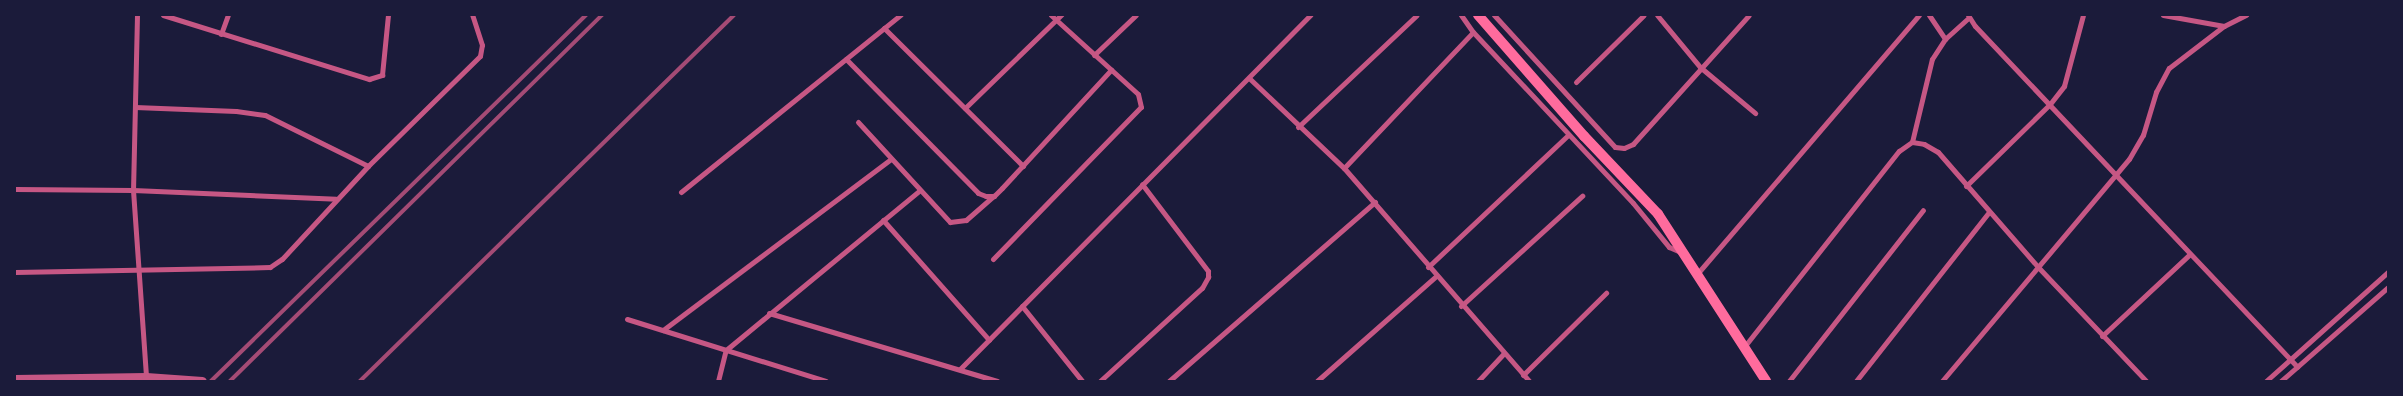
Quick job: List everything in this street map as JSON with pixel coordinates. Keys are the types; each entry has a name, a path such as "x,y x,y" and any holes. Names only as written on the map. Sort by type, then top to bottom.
{"main road":[{"path":"1478,15 1584,136 1658,214 1686,254 1696,274 1766,381"}],"street":[{"path":"137,15 133,190 146,377"},
{"path":"164,15 221,34 377,79 384,65 388,15"},
{"path":"221,34 228,15"},
{"path":"15,272 270,267 282,259 368,166 480,56 482,45 472,15"},
{"path":"681,192 900,15"},
{"path":"993,258 1141,107 1138,94 1051,15"},
{"path":"965,108 1061,15"},
{"path":"1094,56 1136,15"},
{"path":"960,369 1310,15"},
{"path":"1298,127 1417,15"},
{"path":"1461,15 1472,32 1567,136 1633,202 1669,247 1686,254"},
{"path":"1494,15 1615,147 1624,148 1633,144 1700,67 1749,15"},
{"path":"1576,82 1644,15"},
{"path":"1657,15 1700,67 1755,113"},
{"path":"1696,274 1919,15"},
{"path":"1929,15 1945,39"},
{"path":"1966,186 2050,104 2064,86 2071,68 2083,15"},
{"path":"2163,15 2183,17 2224,26"},
{"path":"1942,381 2137,148 2156,92 2169,68 2224,26 2246,15"},
{"path":"1912,142 1932,59 1945,39 1968,16 2117,174 2189,255 2297,367"},
{"path":"884,28 1023,166"},
{"path":"1344,168 1472,32"},
{"path":"846,58 978,193 994,196"},
{"path":"858,122 950,222 959,223 994,196 1111,70"},
{"path":"1249,78 1298,127 1344,168 1375,202 1461,306 1529,381"},
{"path":"135,107 236,111 265,115 368,166"},
{"path":"1428,266 1567,136"},
{"path":"1744,347 1898,151 1912,142 1924,144 1938,152 2038,268 2146,381"},
{"path":"663,330 891,158"},
{"path":"1100,381 1202,288 1208,277 1208,271 1142,184"},
{"path":"15,189 133,190 336,199"},
{"path":"718,381 726,350 920,190"},
{"path":"1461,306 1582,196"},
{"path":"1170,381 1375,202"},
{"path":"1789,381 1923,210"},
{"path":"1856,381 1989,212"},
{"path":"883,220 989,340"},
{"path":"2102,336 2189,255"},
{"path":"2266,381 2388,272"},
{"path":"1317,381 1436,276"},
{"path":"2282,381 2388,286"},
{"path":"1523,375 1606,293"},
{"path":"1022,306 1082,381"},
{"path":"769,313 996,381"},
{"path":"627,319 826,381"},
{"path":"1478,381 1504,354"},
{"path":"15,379 146,377 202,381"}],"railway":[{"path":"211,381 586,15"},
{"path":"230,381 602,15"},
{"path":"360,381 734,15"}]}
